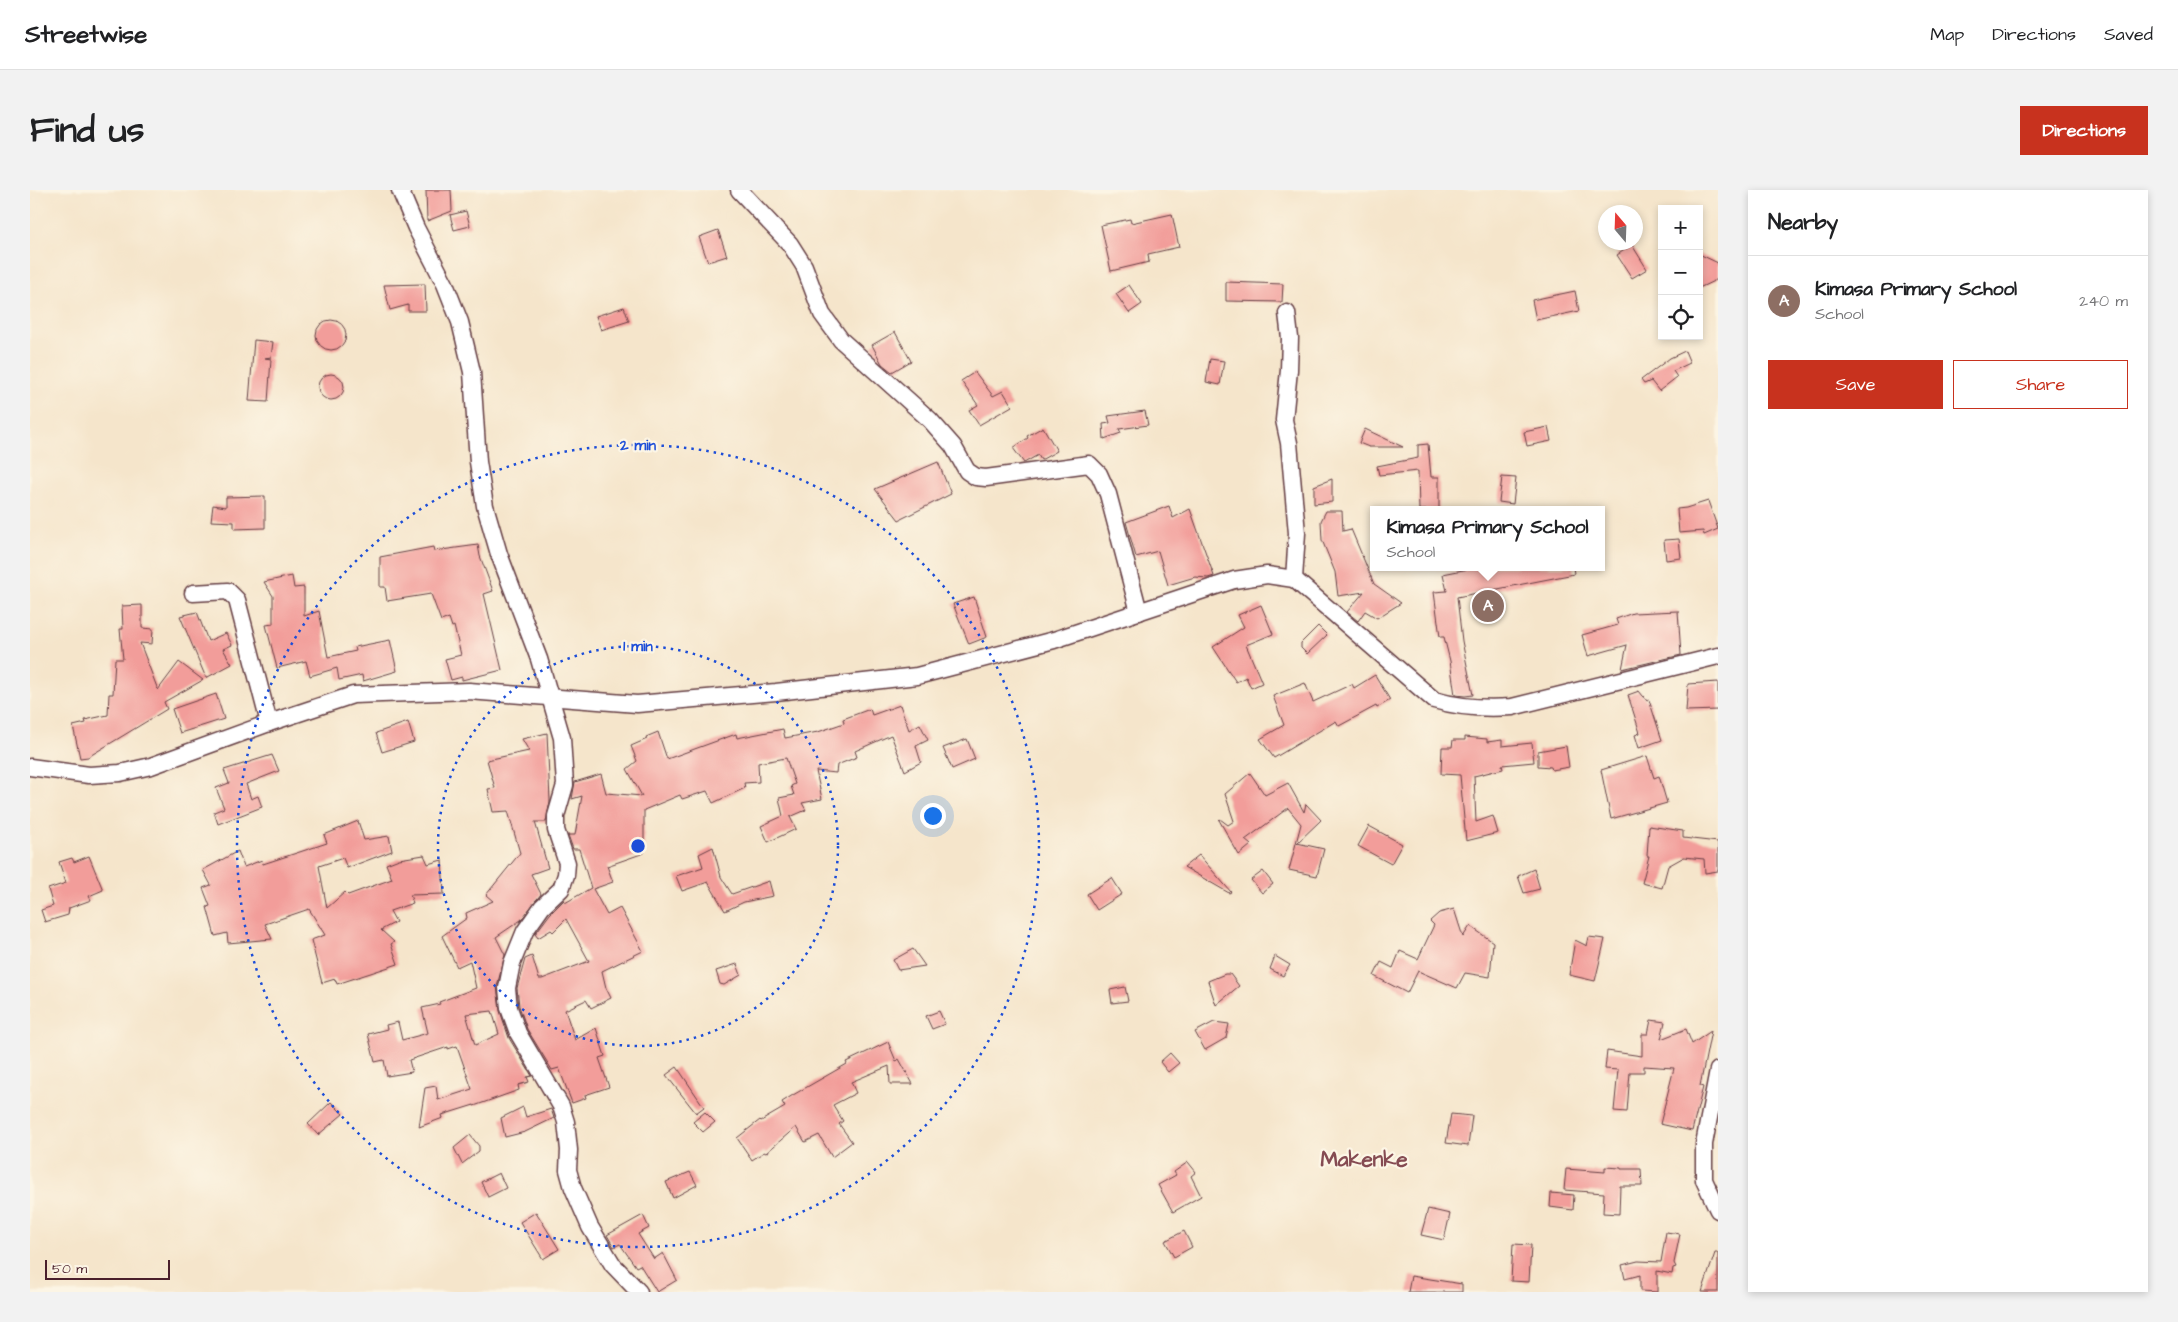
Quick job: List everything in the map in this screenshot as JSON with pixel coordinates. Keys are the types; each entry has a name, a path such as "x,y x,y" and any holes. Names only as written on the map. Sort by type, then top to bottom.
{"street":[{"path":"400,190 416,228 445,284 460,322 472,372 478,462 485,506 499,554 539,659 562,738 565,785 556,816 556,830 566,863 566,875 561,889 542,907 525,932 512,962 508,988 509,1008 518,1033 561,1106 566,1122 569,1150 568,1170 573,1188 590,1227 613,1264 639,1292"},
{"path":"738,190 790,244 804,266 822,314 841,340 930,420 953,446 967,471 976,477 986,478 1062,466 1089,464 1099,474 1108,494 1139,612"},
{"path":"1288,313 1290,338 1289,370 1284,420 1289,443 1297,533 1294,579"},
{"path":"30,767 89,775 120,773 150,766 353,695 469,691 637,704 776,692 917,676 1054,640 1234,580 1267,575 1294,579 1434,700 1454,706 1478,709 1512,708 1718,656"},
{"path":"193,594 228,591 237,600 269,723"},
{"path":"1718,1070 1704,1144 1704,1180 1718,1210"}],"building":[{"path":"426,190 451,190 452,211 427,221"},
{"path":"466,211 470,226 454,230 450,215"},
{"path":"1172,214 1179,247 1148,254 1149,262 1111,271 1101,225 1130,219 1131,223"},
{"path":"718,230 727,256 708,262 699,237"},
{"path":"1624,250 1635,250 1647,269 1632,278 1617,255"},
{"path":"1703,256 1718,263 1718,279 1703,286"},
{"path":"1226,282 1283,284 1282,302 1226,301"},
{"path":"425,284 426,311 408,311 408,305 390,310 384,285"},
{"path":"1129,285 1142,304 1129,313 1116,294"},
{"path":"1575,291 1579,311 1536,320 1532,300"},
{"path":"624,307 629,321 601,330 596,316"},
{"path":"331,320 337,321 345,329 345,341 337,349 331,350 325,349 317,341 316,335 317,329 325,321"},
{"path":"895,332 911,361 892,372 882,364 872,345"},
{"path":"254,340 273,342 271,357 265,358 271,359 268,402 249,401"},
{"path":"1685,351 1690,363 1673,371 1677,377 1659,391 1651,381 1644,384 1641,380 1670,358"},
{"path":"1210,359 1224,361 1220,385 1206,382"},
{"path":"975,372 993,396 1003,391 1012,406 979,425 969,410 978,405 961,381"},
{"path":"331,374 341,377 344,387 341,397 331,400 321,397 318,387 321,377"},
{"path":"1145,411 1148,425 1119,429 1121,433 1104,439 1103,424 1110,423 1108,416"},
{"path":"1043,427 1057,451 1041,460 1038,455 1024,463 1013,448 1028,438 1027,436"},
{"path":"1548,427 1551,441 1527,446 1524,432"},
{"path":"1365,429 1403,447 1369,447 1359,443"},
{"path":"1428,444 1431,477 1439,477 1439,506 1419,506 1418,471 1379,475 1377,466 1418,458 1418,445"},
{"path":"938,462 951,494 899,520 875,489"},
{"path":"1502,477 1516,478 1513,504 1499,502"},
{"path":"1332,479 1332,502 1314,504 1314,486"},
{"path":"265,496 265,528 234,529 234,522 211,521 213,505 226,507 226,497"},
{"path":"1708,501 1718,529 1704,535 1703,531 1679,533 1677,509"},
{"path":"1169,506 1173,518 1190,509 1214,576 1208,578 1195,577 1168,585 1158,551 1136,557 1126,522"},
{"path":"1326,511 1342,511 1343,531 1351,529 1374,584 1401,603 1377,618 1365,611 1358,621 1347,612 1364,592 1338,596 1335,572 1322,540 1321,521"},
{"path":"1679,539 1681,558 1666,560 1664,540"},
{"path":"478,545 480,556 493,591 484,594 502,670 462,680 462,677 451,680 445,659 461,655 454,626 452,627 449,618 441,621 431,594 387,601 385,587 380,587 380,557 433,547 434,551"},
{"path":"1458,571 1574,571 1574,574 1457,597 1462,641 1473,695 1465,696 1455,695 1444,637 1440,637 1434,592 1447,591 1443,574"},
{"path":"292,576 294,588 304,587 304,616 319,611 328,657 356,651 355,647 390,640 397,671 363,681 362,675 339,680 337,668 310,676 306,661 277,668 266,625 273,624 273,596 264,582"},
{"path":"974,597 987,637 969,644 953,604"},
{"path":"142,605 142,628 153,629 152,644 140,643 158,690 179,662 203,680 164,702 167,709 88,757 80,758 73,726 86,723 85,720 108,715 109,694 113,694 115,659 123,659 120,629 123,629 122,606"},
{"path":"1261,605 1273,634 1246,645 1262,683 1251,688 1246,677 1236,682 1213,647 1244,627 1238,615"},
{"path":"1678,611 1681,655 1622,669 1627,645 1588,656 1582,635 1618,625 1616,619 1633,613"},
{"path":"197,612 208,641 226,633 232,645 223,649 232,664 206,678 180,616"},
{"path":"1318,626 1327,635 1307,654 1301,648 1301,643"},
{"path":"1375,675 1390,700 1377,708 1376,706 1339,726 1336,721 1274,758 1260,739 1284,725 1273,696 1305,683 1313,702 1352,684 1354,688"},
{"path":"1718,682 1718,710 1686,711 1688,684"},
{"path":"1639,691 1647,701 1649,700 1662,740 1639,748 1635,735 1640,733 1628,695"},
{"path":"216,694 224,719 180,733 172,709"},
{"path":"900,705 909,730 920,724 928,740 916,746 921,762 905,771 891,735 855,751 857,757 837,765 836,773 816,771 822,799 802,803 806,810 790,817 796,829 768,842 761,826 783,816 779,798 794,795 791,786 795,784 786,758 758,763 759,782 744,783 745,788 713,803 707,791 682,799 680,795 644,810 644,853 607,866 613,882 593,889 607,915 620,908 643,951 602,971 606,988 611,998 591,1008 586,1000 565,1010 575,1040 596,1028 605,1056 599,1058 609,1087 585,1095 586,1098 572,1103 559,1068 552,1070 527,1029 519,1006 517,988 525,959 532,956 539,979 589,961 566,919 553,932 551,930 538,938 535,934 550,914 564,900 565,903 591,888 579,849 573,849 568,835 575,835 582,796 572,799 575,782 601,774 606,793 642,796 627,769 637,761 631,746 658,732 667,759 736,734 737,738 783,729 785,738 818,732 844,723 843,719 870,709 872,715"},
{"path":"408,722 414,742 382,752 376,733"},
{"path":"547,733 550,801 546,822 535,822 548,868 531,874 541,894 521,920 496,937 505,955 497,986 500,1011 509,1038 532,1076 527,1077 529,1082 518,1085 519,1090 442,1115 443,1118 419,1127 425,1088 436,1086 438,1100 472,1089 457,1046 448,1049 448,1047 409,1060 412,1072 387,1076 384,1060 375,1062 368,1034 387,1029 386,1025 398,1022 402,1040 428,1033 422,1008 440,1004 439,1002 476,988 470,961 457,967 442,936 467,918 466,913 493,901 486,895 520,853 508,811 493,812 488,789 495,788 487,760 529,751 522,739","holes":["492,1011 499,1034 475,1045 466,1014"]},
{"path":"1465,737 1487,739 1487,742 1502,740 1502,746 1532,743 1534,762 1502,765 1503,769 1474,776 1476,822 1493,816 1498,833 1466,841 1460,775 1441,774 1442,747 1452,747 1453,740 1465,740"},
{"path":"967,739 975,759 952,769 943,748"},
{"path":"1566,746 1569,767 1552,770 1551,767 1538,766 1538,751"},
{"path":"272,755 279,771 246,784 251,799 258,796 262,807 218,824 214,812 224,808 216,788 229,783 224,770"},
{"path":"1647,756 1654,778 1659,776 1667,803 1611,819 1601,770"},
{"path":"1250,773 1265,795 1288,783 1304,812 1306,804 1321,820 1297,843 1324,849 1317,876 1289,870 1301,824 1288,808 1245,840 1251,845 1239,855 1219,820 1228,825 1234,821 1225,794"},
{"path":"358,821 364,840 389,836 392,851 347,868 343,858 319,866 327,908 345,892 348,895 392,879 386,864 399,859 424,855 428,864 442,860 444,894 410,895 413,903 390,911 396,922 381,930 394,942 391,944 398,964 337,984 335,979 322,983 311,940 325,935 309,909 265,924 272,939 228,943 227,933 215,936 207,907 210,906 203,888 211,885 203,870 238,851 244,867 262,860 263,864 327,843 324,835"},
{"path":"1369,826 1402,844 1391,864 1358,846"},
{"path":"1649,826 1683,831 1683,838 1718,842 1718,871 1705,873 1704,859 1684,857 1668,866 1662,888 1642,883 1649,856 1647,856"},
{"path":"713,847 721,877 732,894 769,881 773,896 744,902 725,911 708,882 682,891 676,876 703,867 699,854"},
{"path":"1199,855 1231,892 1229,893 1184,867"},
{"path":"89,856 103,890 89,896 91,900 69,908 68,915 45,922 41,910 53,906 48,889 66,883 59,862 72,858 74,862"},
{"path":"1534,869 1540,889 1524,893 1518,876"},
{"path":"1263,871 1273,884 1262,893 1251,880"},
{"path":"1112,878 1122,894 1097,910 1087,894"},
{"path":"1454,909 1463,937 1470,926 1493,942 1490,977 1465,973 1457,988 1418,971 1407,993 1374,976 1381,962 1393,968 1400,951 1418,959 1434,925 1430,921 1439,913"},
{"path":"1589,937 1605,939 1595,981 1569,975 1575,940 1587,946"},
{"path":"913,949 925,966 898,970 893,960"},
{"path":"1275,956 1290,965 1283,976 1270,969"},
{"path":"737,964 741,975 724,985 720,984 716,971"},
{"path":"1225,974 1230,974 1239,986 1216,1005 1208,981"},
{"path":"1125,987 1128,1001 1112,1003 1110,990"},
{"path":"939,1011 945,1024 932,1029 926,1016"},
{"path":"1651,1020 1665,1022 1661,1039 1686,1029 1692,1044 1711,1031 1700,1086 1703,1087 1692,1131 1660,1124 1674,1068 1644,1066 1644,1072 1630,1072 1627,1112 1614,1111 1618,1070 1605,1069 1607,1051 1642,1056 1642,1034 1648,1034"},
{"path":"1214,1022 1229,1024 1226,1038 1205,1050 1195,1032"},
{"path":"888,1042 896,1061 899,1059 913,1084 890,1084 889,1066 851,1082 856,1093 833,1105 843,1121 839,1124 852,1142 832,1157 819,1135 805,1142 796,1127 766,1153 764,1152 752,1160 737,1138 760,1120 785,1107 782,1102 793,1095 847,1064 846,1062"},
{"path":"1170,1053 1179,1063 1168,1072 1160,1062"},
{"path":"677,1067 704,1107 696,1113 666,1075"},
{"path":"331,1102 343,1114 318,1135 308,1124"},
{"path":"523,1107 526,1117 551,1109 554,1118 525,1132 505,1137 501,1118"},
{"path":"705,1112 715,1122 703,1132 693,1122"},
{"path":"1451,1114 1472,1116 1468,1146 1446,1143"},
{"path":"470,1135 479,1146 479,1151 462,1164 454,1148"},
{"path":"1188,1162 1196,1172 1191,1176 1201,1196 1173,1212 1158,1185 1176,1175 1174,1172"},
{"path":"1605,1167 1641,1169 1642,1186 1620,1186 1619,1214 1603,1213 1604,1193 1564,1190 1566,1169 1605,1172"},
{"path":"690,1172 697,1185 673,1198 666,1182"},
{"path":"499,1173 506,1188 488,1197 481,1182"},
{"path":"1551,1193 1574,1195 1573,1210 1550,1207"},
{"path":"1428,1209 1450,1214 1444,1240 1421,1235"},
{"path":"536,1212 559,1249 543,1259 520,1222"},
{"path":"643,1215 649,1228 638,1234 654,1259 663,1253 677,1280 657,1292 640,1265 636,1267 620,1244 614,1247 607,1235"},
{"path":"1184,1231 1192,1247 1174,1257 1165,1241"},
{"path":"1666,1232 1680,1234 1674,1263 1676,1267 1673,1268 1672,1274 1657,1271 1657,1292 1640,1291 1640,1275 1625,1279 1622,1265 1638,1261 1661,1262"},
{"path":"1513,1244 1531,1245 1529,1282 1511,1281"},
{"path":"1715,1253 1718,1253 1718,1292 1702,1292"},
{"path":"1411,1276 1462,1284 1462,1292 1408,1292"}],"place":[{"name":"Kimasa Primary School","path":"1488,606"}],"district":[{"name":"Makenke","path":"1364,1159"}]}
